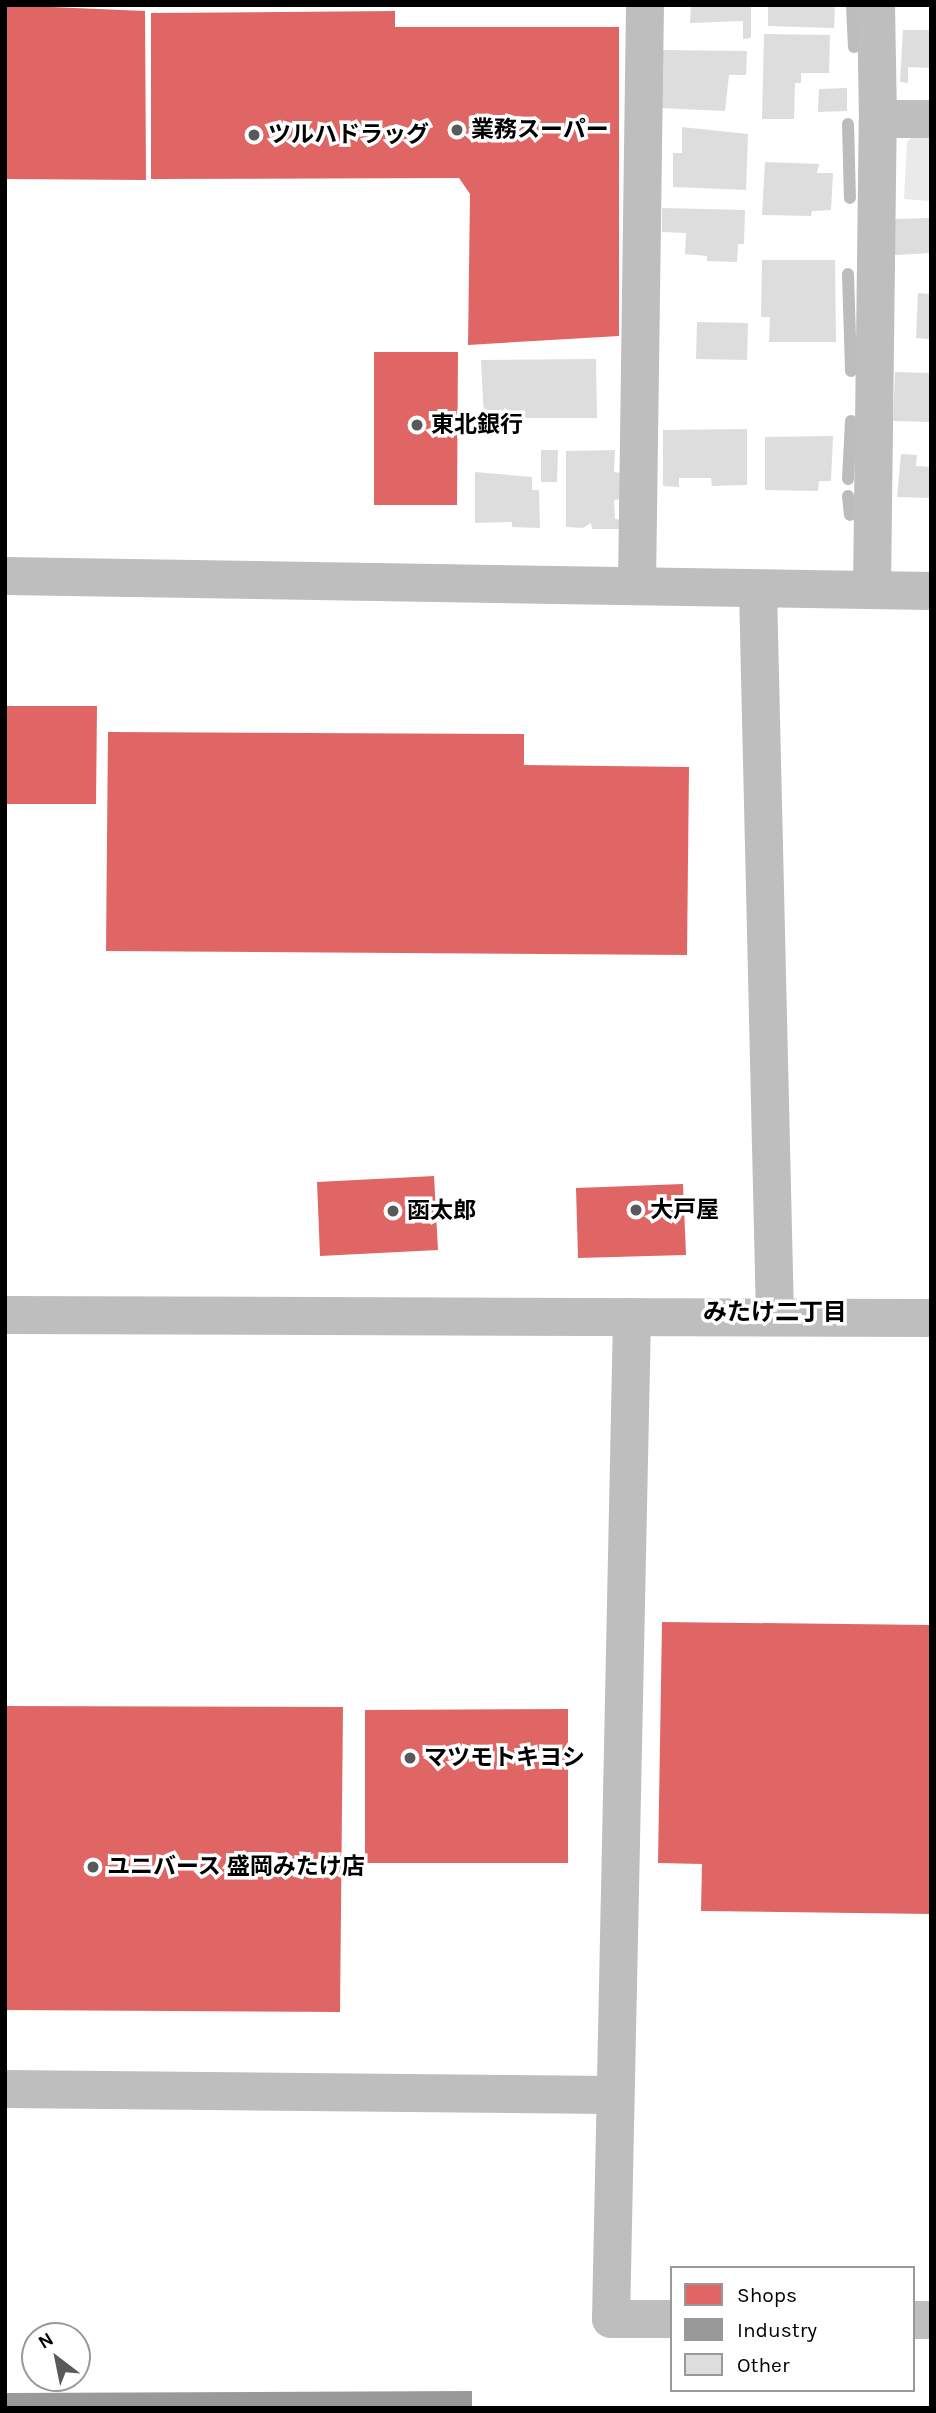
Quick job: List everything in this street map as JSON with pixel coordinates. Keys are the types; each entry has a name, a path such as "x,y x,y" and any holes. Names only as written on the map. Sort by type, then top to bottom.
{"street":[{"path":"637,585 645,5"},
{"path":"872,590 878,119 876,5"},
{"path":"878,119 931,119"},
{"path":"5,576 931,591"},
{"path":"758,590 775,1317"},
{"path":"5,1315 931,1318"},
{"path":"632,1317 613,2095 611,2319 670,2319"},
{"path":"5,2089 613,2095"}],"shaded area":[{"path":"918,131 931,131 931,201 904,199 907,142"}],"building: Shops":[{"path":"5,5 145,11 146,180 5,179"},
{"path":"395,11 395,27 619,27 619,336 468,345 470,194 459,178 151,179 151,13"},
{"path":"374,352 458,352 457,505 374,505"},
{"path":"5,706 97,706 96,804 5,804"},
{"path":"108,732 524,734 524,765 689,767 687,955 106,951"},
{"path":"434,1176 438,1250 320,1256 317,1182"},
{"path":"683,1184 686,1255 578,1258 576,1188"},
{"path":"662,1622 931,1625 931,1914 701,1911 702,1864 658,1863"},
{"path":"5,1706 343,1707 340,2012 5,2010"},
{"path":"568,1709 568,1863 365,1863 365,1710"}],"building: Industry":[{"path":"472,2391 472,2408 5,2408 5,2393"}],"building: Other":[{"path":"691,5 751,5 751,38 743,39 743,21 690,23"},
{"path":"768,5 835,5 834,28 768,26"},
{"path":"903,30 931,30 931,68 908,67 908,83 900,82"},
{"path":"764,34 830,35 829,73 801,73 801,83 795,83 794,119 762,119"},
{"path":"661,50 747,51 746,75 729,75 725,111 660,108"},
{"path":"847,88 847,111 818,112 819,89"},
{"path":"682,127 748,134 746,190 673,187 673,153 682,153"},
{"path":"765,162 819,164 817,173 833,173 831,210 812,211 811,216 762,215"},
{"path":"662,208 745,210 744,244 738,244 737,262 707,261 707,256 685,254 686,233 662,232"},
{"path":"931,218 931,253 895,255 894,219"},
{"path":"762,260 835,260 836,342 769,342 770,317 761,317"},
{"path":"918,293 931,294 931,346 929,339 916,338"},
{"path":"697,322 748,323 747,360 696,359"},
{"path":"596,359 597,418 484,418 481,360"},
{"path":"895,372 931,373 931,422 893,421"},
{"path":"747,429 747,485 712,486 711,478 679,478 679,487 663,486 663,430"},
{"path":"833,436 831,481 819,481 818,491 765,490 765,437"},
{"path":"541,450 558,450 557,482 541,482"},
{"path":"615,450 614,472 622,473 622,499 614,500 615,519 621,520 621,529 592,529 591,523 583,528 566,527 566,451"},
{"path":"901,454 917,455 916,466 931,467 931,498 897,497"},
{"path":"475,472 532,477 532,490 539,490 540,528 512,527 512,522 475,523"}],"waterway":[{"path":"852,5 854,47"},
{"path":"848,124 850,198"},
{"path":"848,274 851,371"},
{"path":"848,479 851,421"},
{"path":"848,496 850,515"}],"place":[{"name":"業務スーパー","path":"457,130"},
{"name":"ツルハドラッグ","path":"254,135"},
{"name":"東北銀行","path":"417,425"},
{"name":"大戸屋","path":"636,1210"},
{"name":"函太郎","path":"393,1211"},
{"name":"マツモトキヨシ","path":"410,1758"},
{"name":"ユニバース 盛岡みたけ店","path":"93,1867"}],"district":[{"name":"みたけ二丁目","path":"775,1313"}]}
